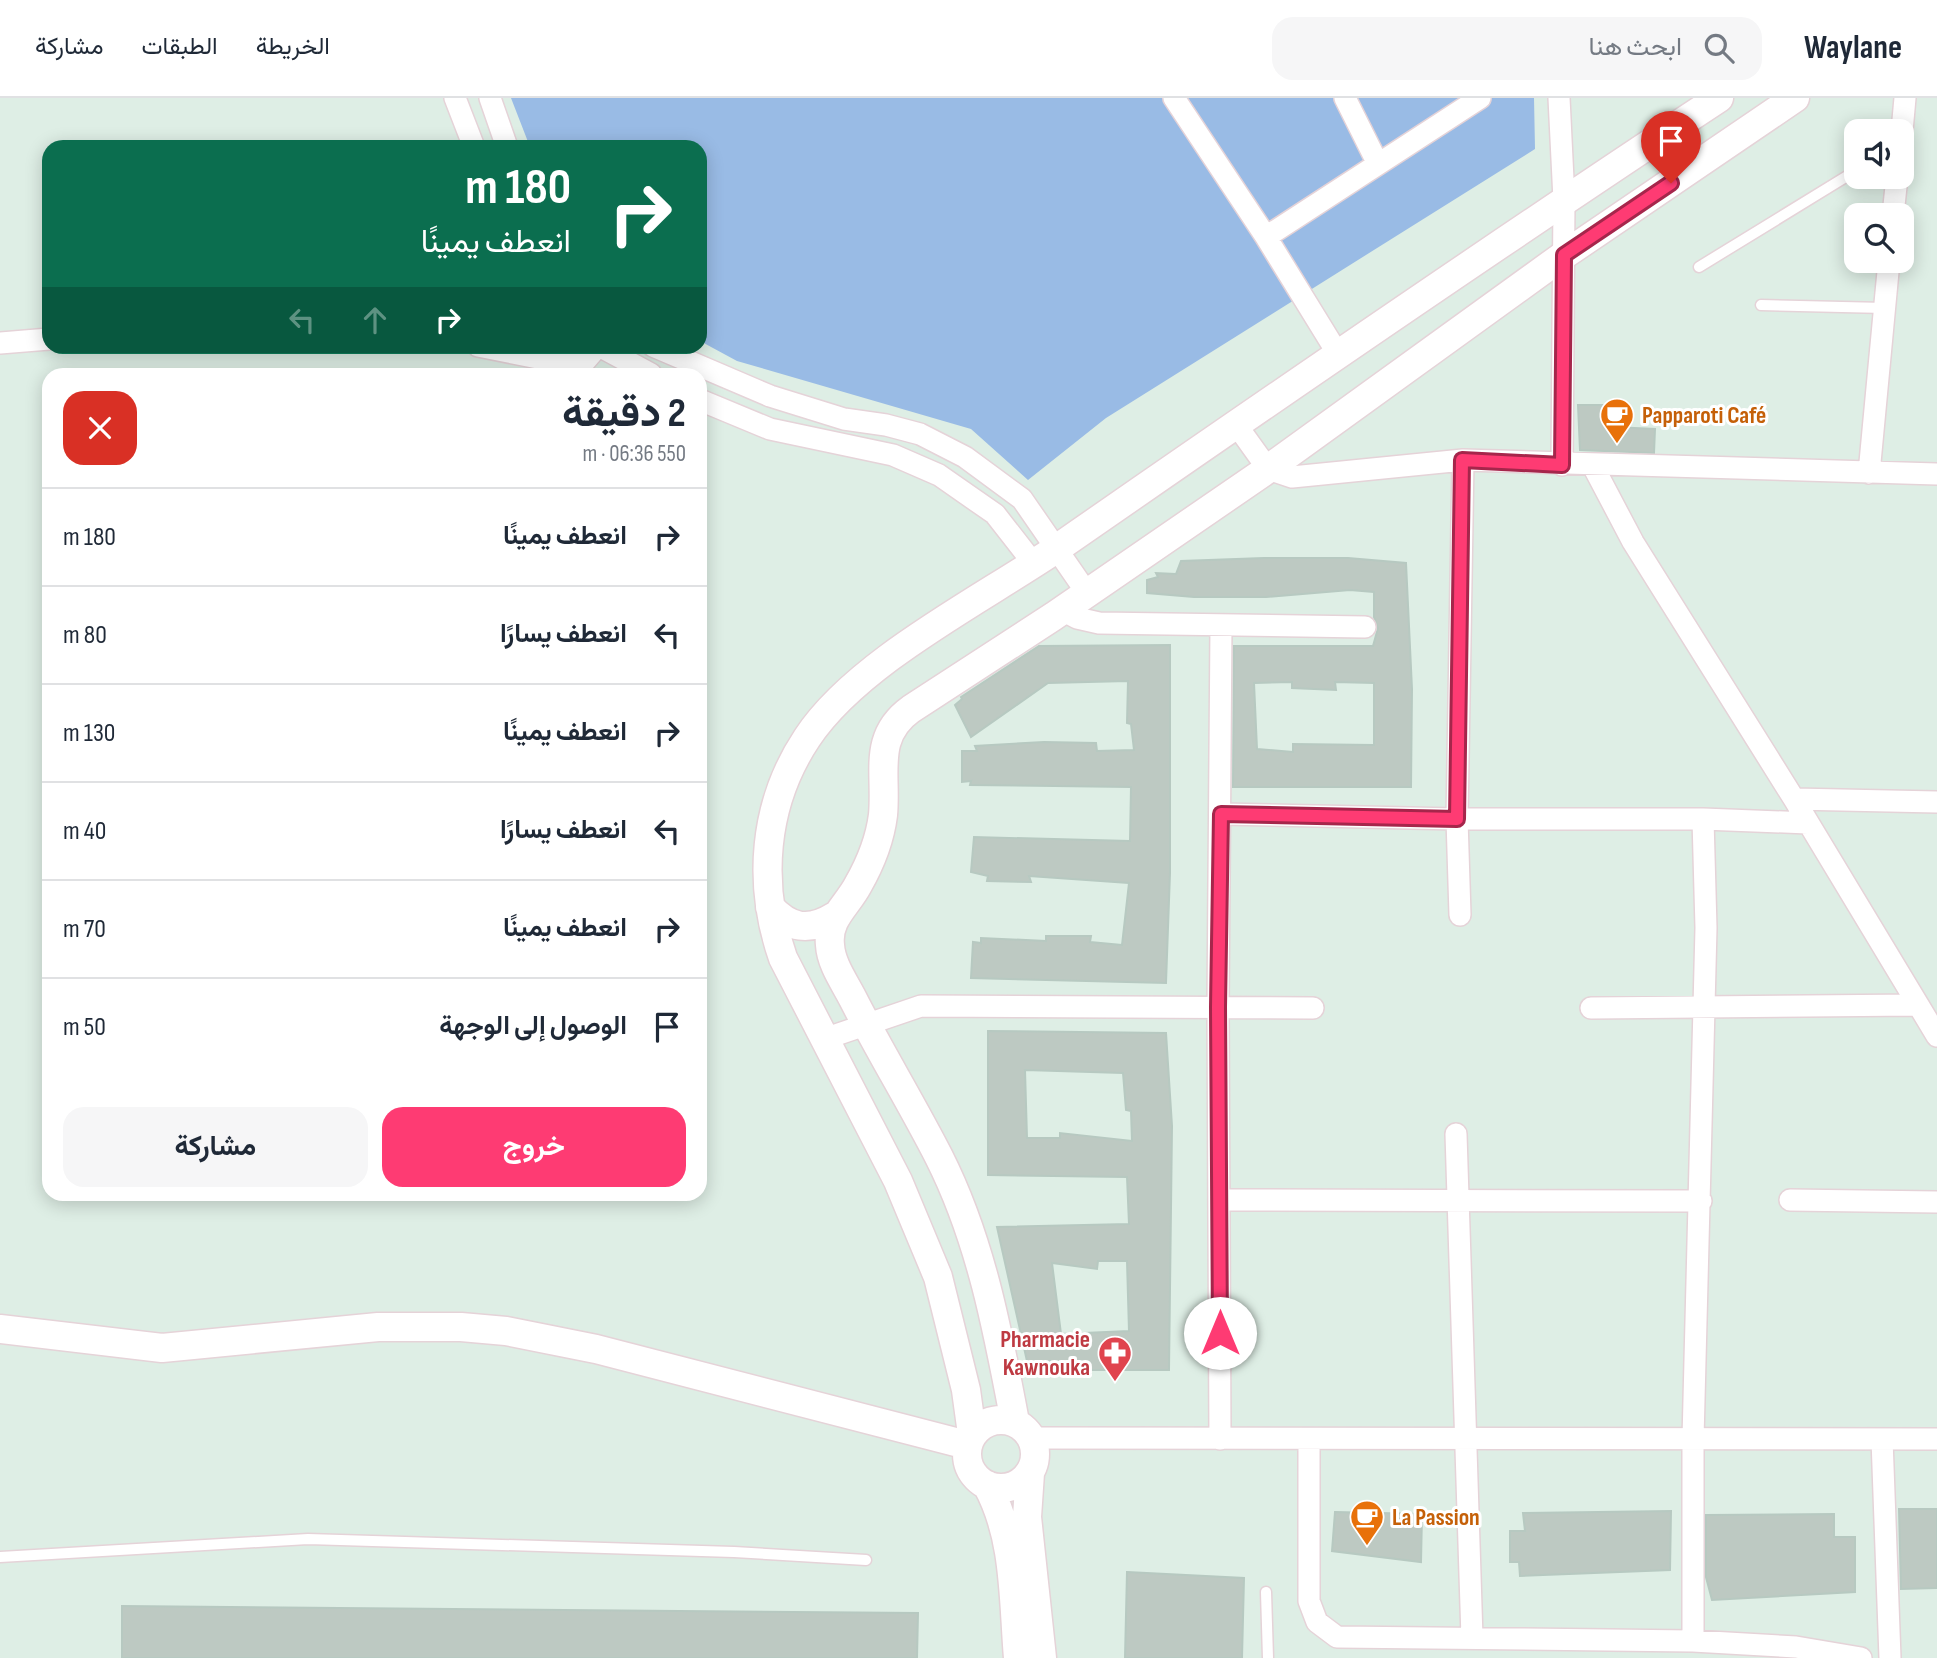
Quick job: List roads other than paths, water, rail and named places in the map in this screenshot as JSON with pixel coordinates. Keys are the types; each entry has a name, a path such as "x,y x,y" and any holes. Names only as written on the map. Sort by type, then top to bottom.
{"street":[{"path":"455,98 471,140"},
{"path":"490,98 505,140"},
{"path":"1174,98 1266,237 1338,354"},
{"path":"1345,98 1377,162"},
{"path":"1266,237 1377,162 1480,98"},
{"path":"1559,98 1564,200 1562,465"},
{"path":"1018,1658 1009,1545 997,1504 987,1485 970,1469 966,1390 938,1276 898,1181 783,958 769,906 767,859 775,807 786,775 809,734 871,672 1058,548 1235,423 1564,200 1719,98"},
{"path":"769,906 782,920 800,927 819,926 835,916 858,887 874,853 883,818 884,743 898,718 1087,593 1268,468 1564,255 1796,98"},
{"path":"1903,119 1905,98"},
{"path":"1869,472 1888,273"},
{"path":"0,343 42,340"},
{"path":"518,354 568,364 585,360 591,354"},
{"path":"614,354 640,368"},
{"path":"672,354 704,368"},
{"path":"707,369 770,396 844,419 886,425 943,445 987,471 1022,499 1087,593"},
{"path":"707,403 770,429 893,455 939,475 995,514 1034,564"},
{"path":"1235,423 1268,468 1281,475 1308,476 1462,460 1593,466 1937,474"},
{"path":"1460,915 1457,819 1462,460"},
{"path":"1593,466 1633,542 1794,799 1937,1036"},
{"path":"1062,610 1077,618 1099,623 1365,627"},
{"path":"1220,1439 1218,1007 1221,625"},
{"path":"1794,799 1937,802"},
{"path":"1221,814 1457,819 1703,818 1808,823"},
{"path":"1693,1641 1693,1439 1704,1009 1703,818"},
{"path":"835,916 830,947 865,1024 940,1160 972,1240 994,1307 1023,1430 1034,1462 1026,1494 1042,1658"},
{"path":"1591,1008 1916,1005"},
{"path":"824,1039 921,1006 1313,1008"},
{"path":"1456,1134 1472,1638"},
{"path":"1220,1200 1701,1201"},
{"path":"1790,1200 1937,1202"},
{"path":"0,1329 162,1348 378,1328 461,1326 506,1331 596,1349 969,1440"},
{"path":"969,1440 991,1420 1023,1430 1220,1439 1937,1439"},
{"path":"1309,1439 1309,1601 1317,1622 1337,1637 1693,1641 1796,1647 1861,1658"},
{"path":"1882,1439 1890,1658"},
{"path":"987,1485 1010,1487 1030,1473"}],"lane":[{"path":"1699,268 1844,178"},
{"path":"1761,305 1885,308"},
{"path":"0,1557 309,1539 720,1552 866,1560"},
{"path":"1266,1591 1268,1658"}],"place":[{"name":"Papparoti Café","path":"1617,445"},
{"name":"Pharmacie Kawnouka","path":"1115,1383"},
{"name":"La Passion","path":"1367,1547"}]}
